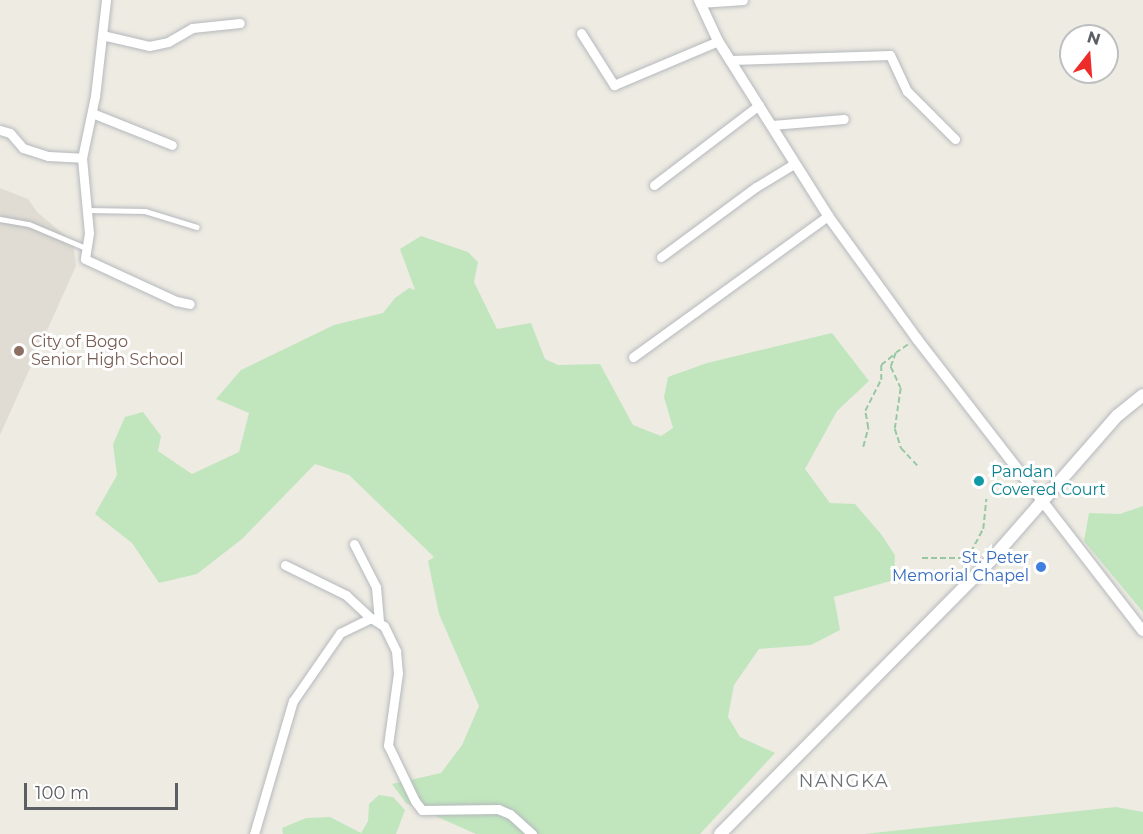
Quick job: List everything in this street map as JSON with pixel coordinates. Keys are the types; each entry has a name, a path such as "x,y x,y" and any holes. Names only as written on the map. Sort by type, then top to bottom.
{"main road":[{"path":"720,834 990,561 1133,399 1143,395"}],"street":[{"path":"106,0 92,113 82,158 87,210 86,259 176,301 190,304"},
{"path":"743,0 700,1 718,41 794,164 828,216 917,339 1143,631"},
{"path":"102,35 149,46 168,42 192,28 240,24"},
{"path":"581,33 614,85 718,41"},
{"path":"731,60 890,55 907,91 955,139"},
{"path":"654,185 759,105"},
{"path":"92,113 172,145"},
{"path":"772,125 844,119"},
{"path":"0,130 10,133 23,148 48,156 82,158"},
{"path":"661,257 756,187 794,164"},
{"path":"633,357 828,216"},
{"path":"354,544 376,587 375,619"},
{"path":"285,565 346,595 375,619 396,651 398,673 388,745 415,801 422,810 498,809 510,814 532,834"},
{"path":"254,834 293,701 340,633 375,619"}],"lane":[{"path":"87,210 145,211 197,227"},
{"path":"0,219 29,224 86,248"}],"path":[{"path":"863,447 868,428 866,411 881,380 881,365 917,339"},
{"path":"896,353 891,367 901,388 895,429 902,448 919,466"},
{"path":"960,591 957,577 983,529 986,499"},
{"path":"922,558 969,558 990,561"}],"shaded area":[{"name":"City of Bogo Senior High School","path":"0,188 28,199 38,213 73,242 76,266 0,435"}],"green space":[{"path":"421,236 468,252 478,262 474,282 497,329 531,323 545,359 558,365 600,364 633,425 661,436 673,428 664,397 668,377 707,363 832,333 869,381 837,411 805,469 830,503 855,504 881,534 895,555 894,580 834,597 840,630 811,645 759,649 734,685 728,717 740,737 775,753 700,834 476,834 406,803 392,784 441,773 462,745 479,706 439,614 428,561 434,557 349,475 315,464 242,539 197,574 159,583 132,543 95,514 117,475 113,444 125,417 143,412 161,436 158,451 192,474 239,452 249,413 216,399 241,370 334,325 383,313 395,298 409,288 415,290 400,249"},
{"path":"1143,506 1143,612 1084,541 1089,513 1120,514"},
{"path":"379,795 393,797 405,810 396,834 283,834 282,828 306,818 330,817 361,833 368,821 369,804"},
{"path":"1116,807 1143,812 1143,834 864,834"}],"place":[{"name":"City of Bogo Senior High School","path":"19,351"},
{"name":"Pandan Covered Court","path":"979,481"},
{"name":"St. Peter Memorial Chapel","path":"1041,567"}],"district":[{"name":"NANGKA","path":"844,781"}]}
